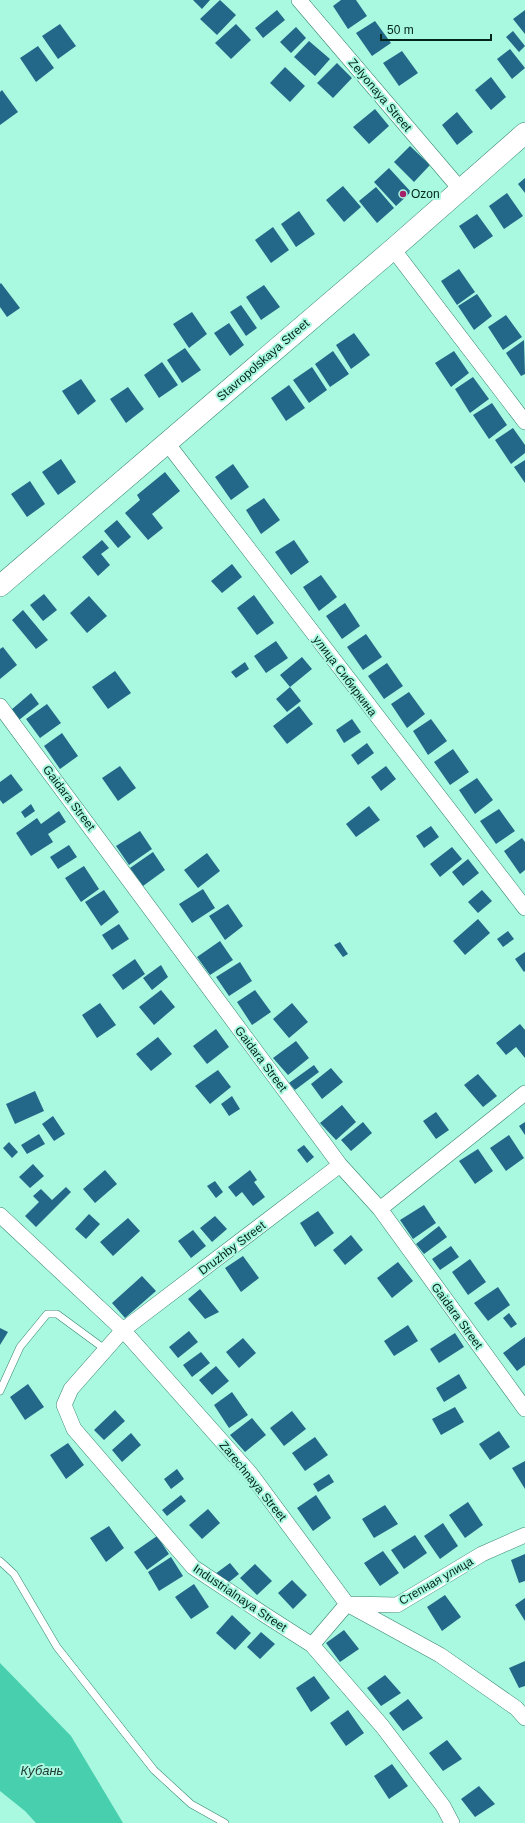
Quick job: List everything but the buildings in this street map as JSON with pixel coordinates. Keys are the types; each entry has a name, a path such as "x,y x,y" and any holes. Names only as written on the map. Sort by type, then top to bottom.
{"main road":[{"name":"Stavropolskaya Street","path":"0,586 394,249 525,133"}],"street":[{"name":"Zelyonaya Street","path":"299,0 461,190"},
{"path":"394,249 525,422"},
{"name":"улица Сибиркина","path":"167,443 525,908"},
{"name":"Gaidara Street","path":"0,706 340,1165 380,1209 525,1409"},
{"path":"380,1209 525,1093"},
{"name":"Druzhby Street","path":"123,1330 340,1165"},
{"name":"Zarechnaya Street","path":"0,1215 123,1330 250,1473 347,1604 440,1655 516,1708 525,1718"},
{"name":"Industrialnaya Street","path":"123,1330 71,1389 64,1405 74,1429 193,1568 312,1644 382,1726 443,1806 452,1823"},
{"name":"Степная улица","path":"347,1604 397,1605 482,1554 525,1535"},
{"path":"312,1644 347,1604"}],"lane":[{"path":"0,1391 20,1347 47,1314 56,1314 106,1350"},
{"path":"0,1562 14,1574 56,1648 154,1770 192,1804 225,1823"}],"water":[{"name":"Кубань","path":"0,1663 71,1736 123,1823 36,1823 25,1811 0,1791"}],"place":[{"name":"Ozon","path":"403,194"}]}
